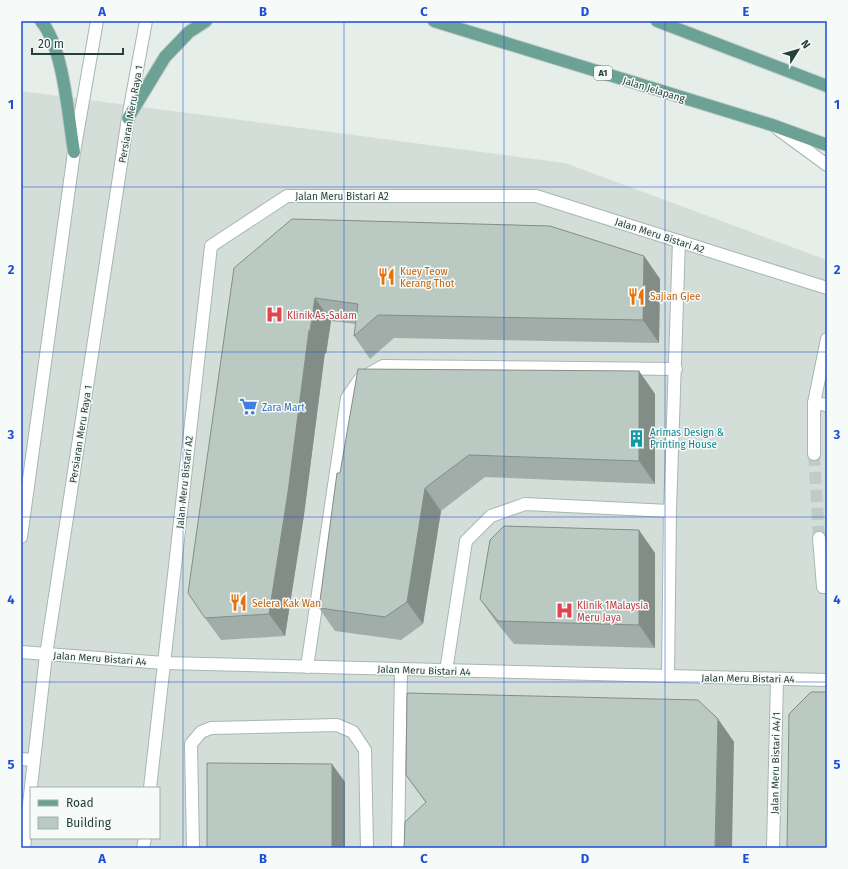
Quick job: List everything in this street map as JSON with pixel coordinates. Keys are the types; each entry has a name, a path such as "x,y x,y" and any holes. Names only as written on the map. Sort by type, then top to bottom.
{"main road":[{"path":"41,21 47,27 60,62 74,152"},
{"path":"128,118 165,57 189,32 206,21"},
{"name":"Jalan Jelapang","path":"434,21 772,125 827,145"},
{"path":"657,21 827,86"}],"street":[{"path":"21,537 74,152 97,21"},
{"name":"Persiaran Meru Raya 1","path":"24,848 27,760 46,655 128,118 146,21"},
{"path":"772,125 827,165"},
{"name":"Jalan Meru Bistari A2","path":"150,787 211,246 287,196 536,196 827,288"},
{"path":"668,676 670,511 676,368 679,241"},
{"path":"814,454 814,403 827,339"},
{"path":"307,667 348,398 360,380 383,366 676,368"},
{"path":"814,403 827,405"},
{"path":"446,671 466,541 491,516 524,504 670,511"},
{"path":"819,538 822,587 827,587"},
{"name":"Jalan Meru Bistari A4","path":"21,652 164,663 827,680"},
{"path":"398,848 401,669"},
{"name":"Jalan Meru Bistari A4/1","path":"773,848 777,679"},
{"path":"193,848 191,744 202,732 211,728 337,725 353,732 364,750 367,848"}],"shaded area":[{"path":"21,91 565,163 827,260 827,848 21,848"}],"building":[{"path":"292,219 550,226 644,256 643,320 378,315 354,336 358,304 315,298 310,331 309,330 288,492 269,614 205,618 188,593 234,268"},
{"path":"358,369 639,371 639,461 469,455 425,488 407,602 385,617 319,608 337,473 340,473"},
{"path":"504,526 639,530 639,625 498,621 480,599 490,540"},
{"path":"811,692 827,692 827,848 787,848 789,714"},
{"path":"407,693 698,700 718,719 715,848 404,848 405,822 426,802 406,775"},
{"path":"207,763 332,764 332,848 207,848"}],"tunnel":[{"path":"814,454 819,538"}],"place":[{"name":"Kuey Teow Kerang Thot","path":"387,277"},
{"name":"Sajian Gjee","path":"637,296"},
{"name":"Klinik As-Salam","path":"274,315"},
{"name":"Zara Mart","path":"249,407"},
{"name":"Arimas Design & Printing House","path":"637,438"},
{"name":"Selera Kak Wan","path":"239,603"},
{"name":"Klinik 1Malaysia Meru Jaya","path":"564,611"}]}
